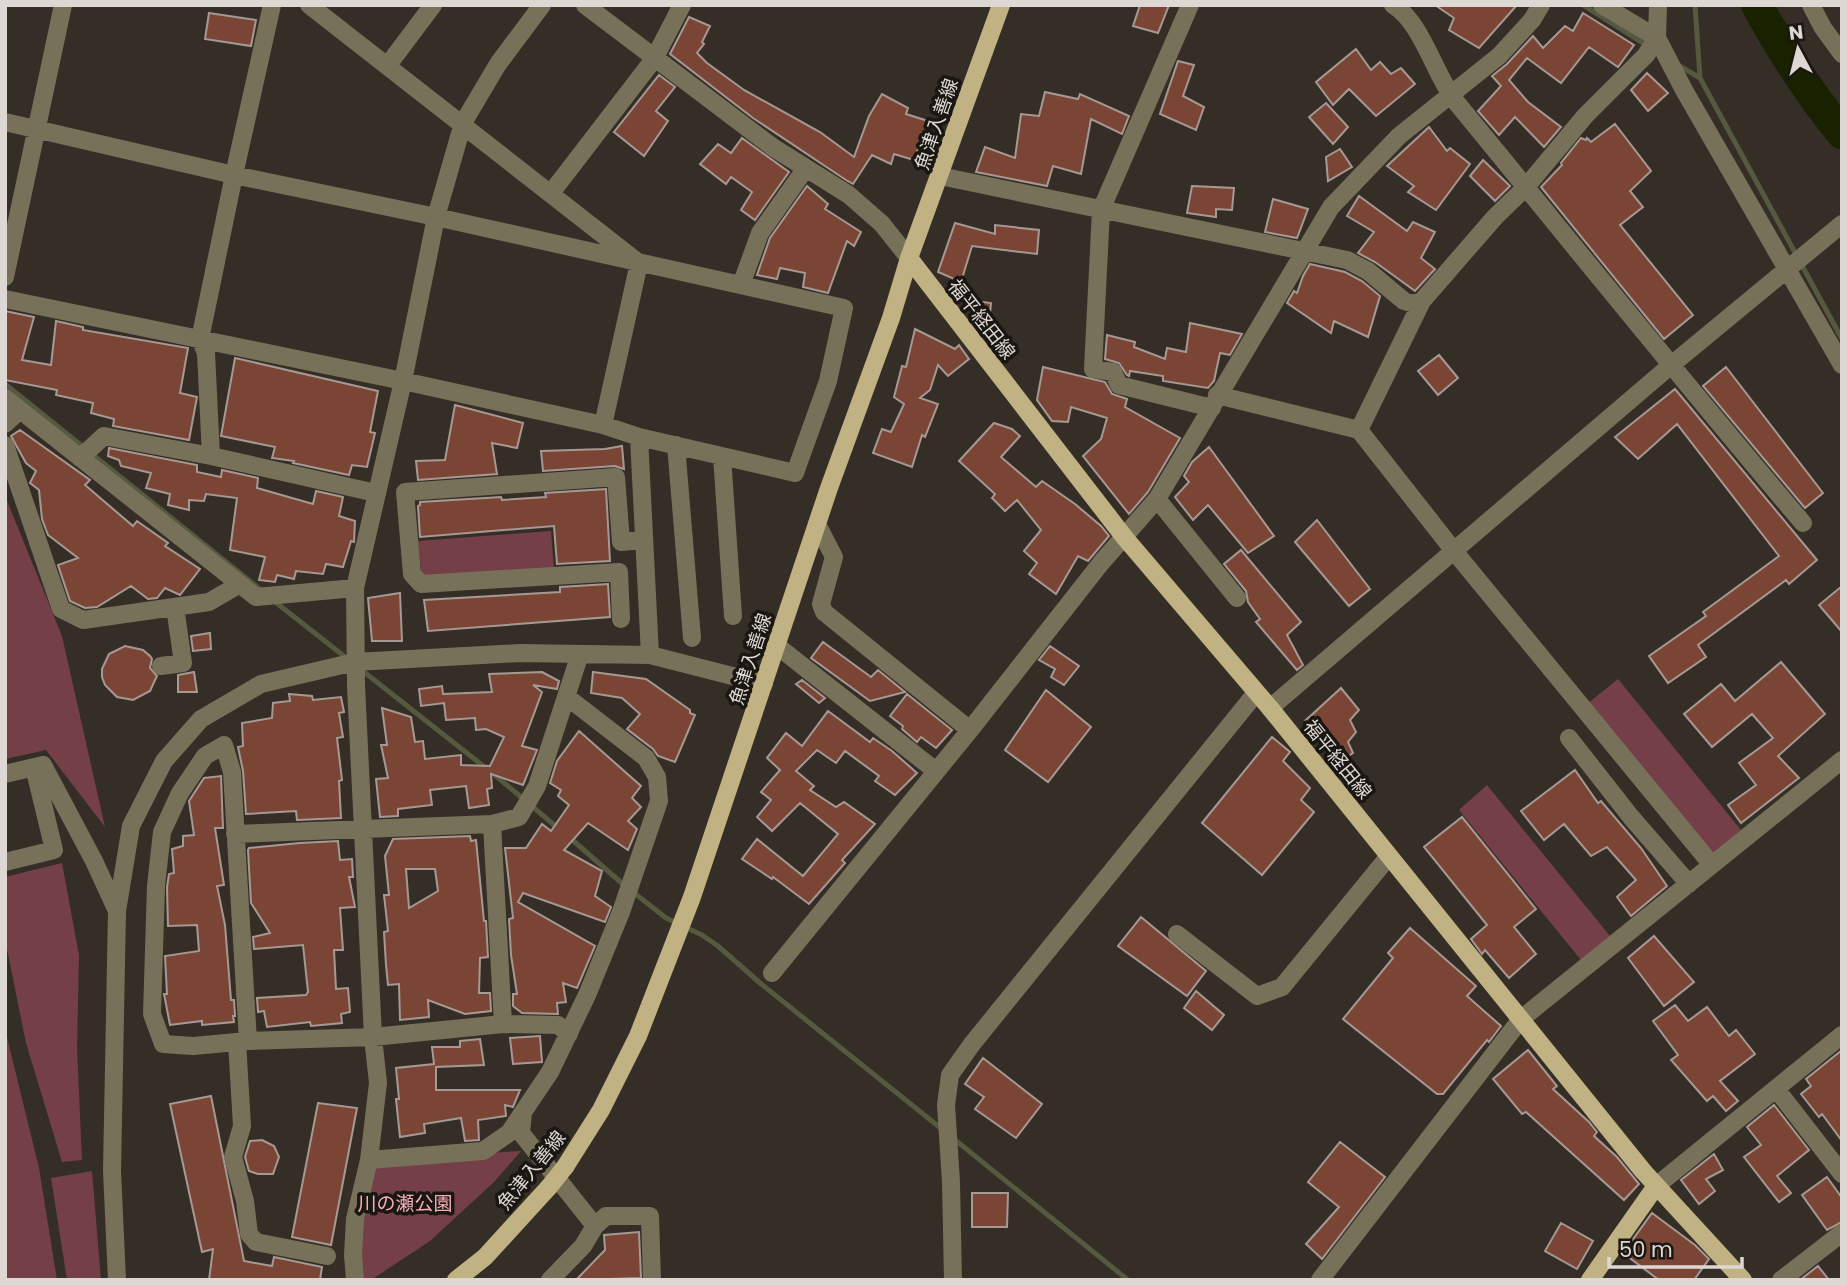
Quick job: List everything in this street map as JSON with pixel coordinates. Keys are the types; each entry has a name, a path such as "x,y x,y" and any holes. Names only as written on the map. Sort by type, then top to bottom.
{"main road":[{"name":"魚津入善線","path":"456,1280 485,1257 565,1167 601,1110 632,1048 692,897 817,524 891,318 909,258 1001,5"},
{"name":"福平経田線","path":"909,258 1125,538 1270,708 1656,1186 1743,1280"},
{"path":"1590,1280 1656,1186"}],"street":[{"path":"5,277 63,5"},
{"path":"211,456 206,353 200,339 272,5"},
{"path":"309,5 639,263"},
{"path":"388,65 433,5"},
{"path":"355,1280 355,1219 369,1160 378,1083 373,1037 355,662 355,588 403,381 436,217 463,123 498,64 542,5"},
{"path":"585,5 774,148 849,195 882,224 909,258"},
{"path":"551,193 654,59 682,5"},
{"path":"1190,5 1101,211 1093,369 1113,372 1119,385 1359,430 1454,551 1712,865"},
{"path":"1393,5 1417,31 1449,94 1670,366 1803,523"},
{"path":"772,973 971,730 1101,563 1157,499 1331,207 1399,136 1499,56 1532,20 1541,5"},
{"path":"1602,5 1657,38"},
{"path":"1658,5 1657,38 1684,90 1842,365"},
{"path":"1811,5 1823,28 1842,54"},
{"path":"1359,430 1422,302 1495,217 1526,187 1585,116 1646,55 1657,38"},
{"path":"5,122 234,175 845,308 828,381 795,473 639,437 603,425 5,299"},
{"path":"741,285 760,233 806,168"},
{"path":"940,176 1347,260 1368,271 1404,301 1414,304 1422,302"},
{"path":"1270,708 1670,366 1842,223"},
{"path":"603,425 639,263"},
{"path":"5,398 256,597 355,588"},
{"path":"5,424 20,410"},
{"path":"80,458 104,436 211,456 376,493"},
{"path":"639,437 650,655"},
{"path":"5,445 61,609 83,620 209,602 240,584"},
{"path":"676,445 692,638"},
{"path":"722,456 733,616"},
{"path":"619,572 421,584 412,573 405,492 616,477 621,542 621,619"},
{"path":"1157,499 1237,598"},
{"path":"817,524 834,557 821,604 824,612 971,730"},
{"path":"621,542 644,540"},
{"path":"161,666 183,663 175,607"},
{"path":"776,645 936,771"},
{"path":"117,1280 112,1171 117,911 131,826 164,761 201,719 261,684 355,662 520,653 650,655 764,684"},
{"path":"235,834 492,824 519,817 537,786 580,654"},
{"path":"953,1280 946,1105 950,1076 972,1044 1256,693"},
{"path":"369,1160 483,1151 509,1133 550,1072 569,1034 621,912 659,801 657,777 646,758 567,697"},
{"path":"1569,738 1631,817 1689,884"},
{"path":"327,1256 256,1242 249,1234 245,1202 233,1157 242,1126 242,1041 232,772 224,745 205,756 180,793 162,832 156,886 152,1014 163,1044 193,1046 242,1041 373,1037 503,1024 558,1026 569,1034"},
{"path":"1320,1280 1521,1019 1842,760"},
{"path":"5,774 43,765 117,911"},
{"path":"5,862 54,850 34,768"},
{"path":"492,824 503,1024"},
{"path":"1177,934 1257,996 1282,987 1389,856"},
{"path":"1656,1186 1842,1035"},
{"path":"1777,1090 1842,1174"},
{"path":"523,1112 522,1133 595,1226"},
{"path":"550,1280 583,1246 595,1226 606,1216 650,1216 652,1280"},
{"path":"1781,1280 1842,1233"}],"green space":[{"path":"5,496 62,636 105,827 46,750 5,759"},
{"path":"551,531 554,570 422,579 418,541"},
{"path":"1618,679 1741,830 1710,856 1587,704"},
{"path":"1487,785 1610,936 1581,960 1459,810"},
{"path":"62,863 79,955 77,1048 82,1160 62,1162 26,1043 5,939 5,877"},
{"path":"5,1029 39,1168 57,1280 5,1280"},
{"name":"川の瀬公園","path":"521,1151 494,1182 430,1241 371,1280 355,1280 369,1160"},
{"path":"92,1171 101,1280 67,1280 51,1178"}],"building":[{"path":"1140,5 1169,5 1158,33 1133,26"},
{"path":"1435,5 1517,5 1479,48 1449,30 1454,18"},
{"path":"209,13 256,20 251,46 205,39"},
{"path":"1583,13 1634,45 1618,67 1589,47 1561,83 1527,58 1509,80 1528,102 1561,127 1544,147 1515,117 1499,135 1478,111 1501,86 1492,76 1533,36 1543,48 1565,26 1573,31"},
{"path":"689,17 710,26 702,42 704,44 697,53 707,63 744,90 820,132 854,157 869,116 882,94 908,108 906,114 928,121 914,160 894,154 891,164 872,155 853,184 846,180 753,118 670,54"},
{"path":"1356,49 1371,70 1380,62 1391,74 1401,68 1415,84 1376,116 1349,89 1333,105 1316,82"},
{"path":"1178,61 1194,65 1183,96 1204,107 1196,130 1160,114"},
{"path":"1647,73 1668,93 1648,111 1631,90"},
{"path":"659,75 675,87 656,111 668,121 644,156 614,132"},
{"path":"1045,92 1078,99 1080,94 1129,116 1122,134 1091,119 1081,174 1053,166 1047,186 976,172 985,147 1015,158 1021,114 1039,116"},
{"path":"1326,103 1348,127 1333,144 1309,117"},
{"path":"1615,124 1651,171 1630,191 1643,207 1620,225 1693,315 1664,339 1541,187 1562,165 1581,138 1587,138 1591,142"},
{"path":"1429,127 1447,151 1450,148 1470,164 1436,210 1408,192 1414,186 1387,166"},
{"path":"742,138 789,172 755,220 741,210 752,192 731,177 726,184 700,164 718,144 731,153"},
{"path":"1340,149 1352,167 1328,181 1326,157"},
{"path":"1483,160 1510,186 1495,201 1470,176"},
{"path":"807,186 828,204 825,209 861,232 854,246 847,241 828,293 803,287 805,273 780,268 777,279 757,275 770,238"},
{"path":"1192,186 1234,188 1232,210 1216,209 1216,217 1187,213"},
{"path":"1359,196 1407,231 1413,222 1435,232 1421,258 1435,269 1415,291 1358,253 1374,232 1347,216"},
{"path":"1273,199 1308,209 1297,238 1265,232"},
{"path":"955,223 995,234 995,225 1039,230 1037,254 972,246 961,282 938,272"},
{"path":"1310,264 1345,272 1362,281 1380,296 1368,337 1334,321 1331,333 1287,303 1294,291 1297,293"},
{"path":"975,301 991,303 989,325 974,322"},
{"path":"5,311 34,317 22,360 51,365 56,321 83,327 83,330 188,348 180,393 197,397 189,440 113,426 114,419 91,413 93,403 56,395 57,390 5,380"},
{"path":"1190,323 1242,334 1230,355 1220,353 1214,381 1208,388 1163,381 1163,376 1130,371 1129,376 1119,363 1105,359 1107,335 1135,342 1134,347 1165,359 1167,348 1186,352"},
{"path":"915,329 955,349 959,345 969,359 948,376 938,365 930,390 920,398 938,404 925,437 922,435 912,467 873,453 882,429 891,432 904,404 894,397 902,366 906,367"},
{"path":"1439,355 1458,378 1438,395 1418,371"},
{"path":"235,358 378,391 370,432 375,433 367,467 352,465 349,475 272,458 275,447 221,436"},
{"path":"1043,367 1105,382 1112,394 1127,399 1125,407 1180,438 1148,492 1129,514 1083,456 1101,439 1107,418 1071,407 1068,422 1052,421 1037,400"},
{"path":"1726,367 1823,493 1805,508 1703,386"},
{"path":"1675,389 1817,560 1789,584 1786,580 1698,645 1706,657 1668,683 1649,656 1706,616 1703,612 1779,556 1677,424 1638,459 1615,437"},
{"path":"455,405 523,423 517,448 492,443 497,474 418,480 416,461 445,460"},
{"path":"994,423 1012,429 1020,436 1001,457 1036,487 1042,481 1075,504 1109,536 1088,561 1078,556 1056,594 1029,574 1037,563 1024,551 1041,530 1017,500 1005,511 992,498 995,494 959,461"},
{"path":"20,430 90,480 85,485 133,526 137,521 168,543 165,546 200,569 180,595 165,588 157,598 148,599 131,586 97,607 85,608 70,601 58,565 78,558 48,535 42,519 39,490 30,483 36,471 26,463 11,436"},
{"path":"622,446 624,469 615,466 543,471 541,451"},
{"path":"1209,447 1274,536 1248,553 1208,505 1193,520 1175,497 1189,482 1184,476 1192,462"},
{"path":"109,448 197,465 197,472 221,477 222,470 258,478 257,488 313,504 316,491 343,497 339,516 355,521 354,542 351,541 343,567 326,564 323,574 296,571 294,579 277,575 275,582 259,580 265,557 230,550 237,498 206,494 204,501 189,500 189,510 168,505 170,494 146,488 151,473 121,466 119,460 108,456"},
{"path":"606,489 610,561 557,564 554,526 420,537 420,502 546,497 545,493"},
{"path":"1317,520 1370,589 1349,606 1295,542"},
{"path":"1241,550 1301,622 1287,635 1303,665 1297,670 1256,622 1260,619 1248,602 1246,591 1224,564"},
{"path":"608,584 610,617 428,631 424,600 560,592 560,587"},
{"path":"1842,586 1842,632 1819,605"},
{"path":"400,593 402,641 372,641 368,598"},
{"path":"210,633 211,649 193,651 191,636"},
{"path":"823,642 871,677 878,670 905,692 870,701 811,658"},
{"path":"125,646 143,650 150,656 150,668 157,676 150,691 133,700 117,697 105,685 102,677 102,669 109,654"},
{"path":"1050,646 1079,666 1064,685 1051,677 1055,669 1039,660"},
{"path":"1781,662 1825,714 1778,756 1799,778 1741,823 1728,805 1756,785 1739,763 1773,738 1752,714 1712,747 1684,714 1721,684 1735,701"},
{"path":"194,672 197,692 178,692 178,675"},
{"path":"542,672 559,681 557,689 533,685 542,692 522,746 537,750 523,785 491,774 492,788 487,789 489,805 469,808 466,786 430,790 432,805 398,809 398,816 380,817 376,779 388,778 381,745 387,745 382,708 411,717 415,742 423,741 425,759 461,755 461,765 490,766 504,737 486,729 476,730 475,718 446,720 444,703 421,706 419,689 442,686 443,694 492,692 489,674"},
{"path":"593,672 646,679 695,715 675,762 658,756 627,729 640,714 622,698 591,693"},
{"path":"802,680 825,698 819,703 796,684"},
{"path":"1341,688 1359,710 1350,720 1356,732 1348,742 1353,753 1337,764 1305,721"},
{"path":"1046,690 1091,727 1048,782 1005,750"},
{"path":"289,694 312,696 313,700 341,697 344,712 339,713 343,737 337,738 342,780 339,781 341,818 297,820 296,811 246,814 243,771 238,747 243,746 242,723 272,718 273,703 290,701"},
{"path":"907,694 952,730 936,748 921,737 917,742 890,716"},
{"path":"828,711 870,742 873,738 892,751 917,773 895,795 875,781 879,776 845,751 836,763 817,750 796,771 814,786 810,790 836,807 844,802 875,824 842,860 845,863 809,904 773,877 772,879 742,859 757,839 803,876 838,834 800,803 772,831 757,817 771,800 761,792 780,770 767,758 786,733 802,746"},
{"path":"579,731 641,786 632,798 641,807 628,821 637,829 628,850 588,823 564,850 602,871 595,896 611,907 605,922 523,893 518,902 595,946 577,988 563,983 566,1002 557,1003 558,1014 522,1013 513,1006 513,994 517,994 511,955 509,919 513,918 505,848 526,848 542,824 551,831 569,805 558,796 561,790 550,783 557,761"},
{"path":"1272,737 1290,752 1283,761 1310,788 1301,800 1314,812 1262,875 1202,823"},
{"path":"1575,770 1598,803 1601,801 1641,848 1667,886 1631,916 1617,897 1636,880 1607,847 1591,856 1564,824 1544,840 1521,811"},
{"path":"221,776 223,828 215,828 224,885 217,886 225,925 234,1022 202,1025 202,1021 170,1025 164,994 167,994 165,956 199,951 197,925 168,926 167,887 169,874 174,873 172,849 183,846 183,836 194,835 189,801 204,778"},
{"path":"1462,817 1536,909 1514,927 1536,954 1509,978 1485,950 1482,954 1471,939 1487,925 1424,847"},
{"path":"470,836 471,841 476,840 488,957 480,958 479,993 490,993 491,1011 465,1014 428,1000 429,1017 400,1020 399,984 388,985 384,932 388,931 384,895 389,895 385,856 393,839","holes":["406,869 435,869 438,891 409,908"]},
{"path":"338,841 340,860 352,859 353,877 349,877 355,907 340,908 343,950 334,950 336,989 348,988 350,1012 341,1014 342,1023 311,1026 310,1022 267,1027 264,1011 258,1012 257,998 306,995 308,992 303,945 254,949 253,937 270,933 251,903 248,850"},
{"path":"1141,917 1206,971 1187,996 1118,946"},
{"path":"1410,928 1476,986 1467,996 1501,1026 1443,1094 1437,1094 1343,1019 1393,958 1388,953"},
{"path":"1654,936 1694,982 1664,1006 1628,958"},
{"path":"1196,991 1224,1015 1212,1030 1184,1008"},
{"path":"1675,1005 1688,1021 1707,1007 1729,1036 1736,1030 1755,1054 1720,1081 1738,1101 1726,1111 1713,1096 1707,1101 1671,1060 1678,1055 1653,1021"},
{"path":"540,1036 542,1062 513,1064 510,1038"},
{"path":"480,1039 484,1065 436,1067 436,1090 520,1090 513,1107 505,1105 506,1116 478,1120 479,1140 465,1141 461,1118 424,1124 425,1133 400,1137 396,1068 434,1064 432,1047 460,1047 460,1041"},
{"path":"1528,1050 1557,1086 1553,1089 1589,1122 1597,1132 1594,1136 1617,1157 1639,1184 1624,1200 1526,1112 1522,1114 1493,1079"},
{"path":"1842,1050 1842,1141 1822,1114 1819,1117 1801,1094 1811,1086 1806,1079"},
{"path":"983,1058 1042,1104 1016,1138 975,1109 984,1097 965,1084"},
{"path":"211,1096 244,1261 272,1266 274,1257 322,1267 320,1280 209,1280 213,1249 202,1252 170,1104"},
{"path":"318,1103 357,1108 331,1245 292,1237"},
{"path":"1774,1105 1809,1150 1777,1176 1791,1193 1779,1202 1744,1157 1761,1145 1747,1127"},
{"path":"262,1140 274,1146 279,1157 273,1174 249,1171 245,1157 250,1141"},
{"path":"1340,1142 1385,1177 1322,1259 1306,1244 1339,1207 1308,1182"},
{"path":"1714,1154 1723,1170 1706,1179 1715,1191 1699,1204 1681,1180"},
{"path":"1827,1177 1842,1198 1842,1222 1827,1230 1802,1195"},
{"path":"972,1193 1008,1193 1007,1227 972,1227"},
{"path":"1652,1213 1695,1245 1709,1259 1694,1280 1659,1280 1623,1253"},
{"path":"1561,1223 1593,1241 1577,1269 1545,1251"},
{"path":"639,1232 641,1278 576,1280 605,1250 604,1235"},
{"path":"1818,1266 1829,1280 1800,1280"}],"waterway":[{"path":"1583,5 1649,47"},
{"path":"1695,5 1700,78"},
{"path":"1757,5 1818,103 1842,133"},
{"path":"1678,65 1700,78 1842,339"},
{"path":"5,384 261,590"},
{"path":"274,601 349,660"},
{"path":"359,668 559,829"},
{"path":"569,837 625,886"},
{"path":"633,892 666,918 718,946 943,1130"},
{"path":"954,1139 1128,1280"}]}
